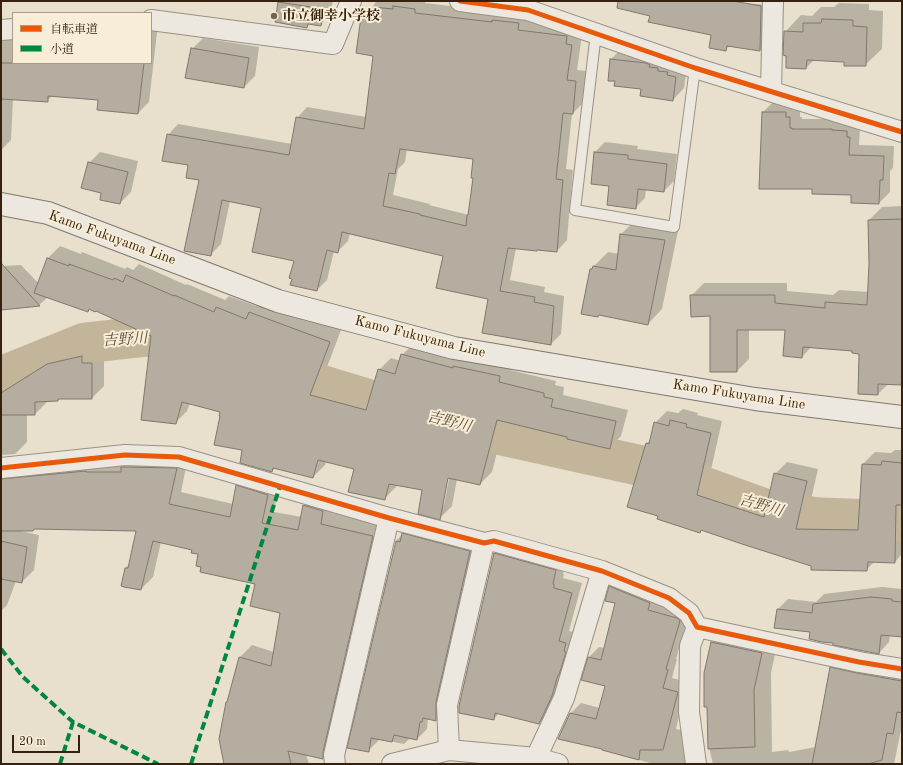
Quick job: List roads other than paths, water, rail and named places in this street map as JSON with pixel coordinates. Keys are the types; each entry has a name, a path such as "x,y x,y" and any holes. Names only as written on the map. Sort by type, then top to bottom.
{"main road":[{"name":"Kamo Fukuyama Line","path":"1,204 48,213 278,301 454,348 755,399 902,417"}],"street":[{"path":"152,20 333,44 352,1"},
{"path":"460,1 528,10 695,68 902,132"},
{"path":"771,91 773,1"},
{"path":"1,30 12,29"},
{"path":"1,468 125,455 180,457 389,518 484,543 494,541 602,571 669,598 689,613 697,627 859,662 902,669"},
{"path":"335,764 334,755 389,518"},
{"path":"449,750 447,705 484,543"},
{"path":"536,758 564,698 602,571"},
{"path":"696,764 689,712 690,646 697,627"},
{"path":"392,764 449,750 536,758 558,764"}],"lane":[{"path":"596,33 575,210 674,227 695,68"}],"waterway":[{"name":"吉野川","path":"1,377 85,343 148,336 209,351 439,421 651,468 773,512 820,518 902,521"}],"place":[{"name":"市立御幸小学校","path":"274,16"}]}
